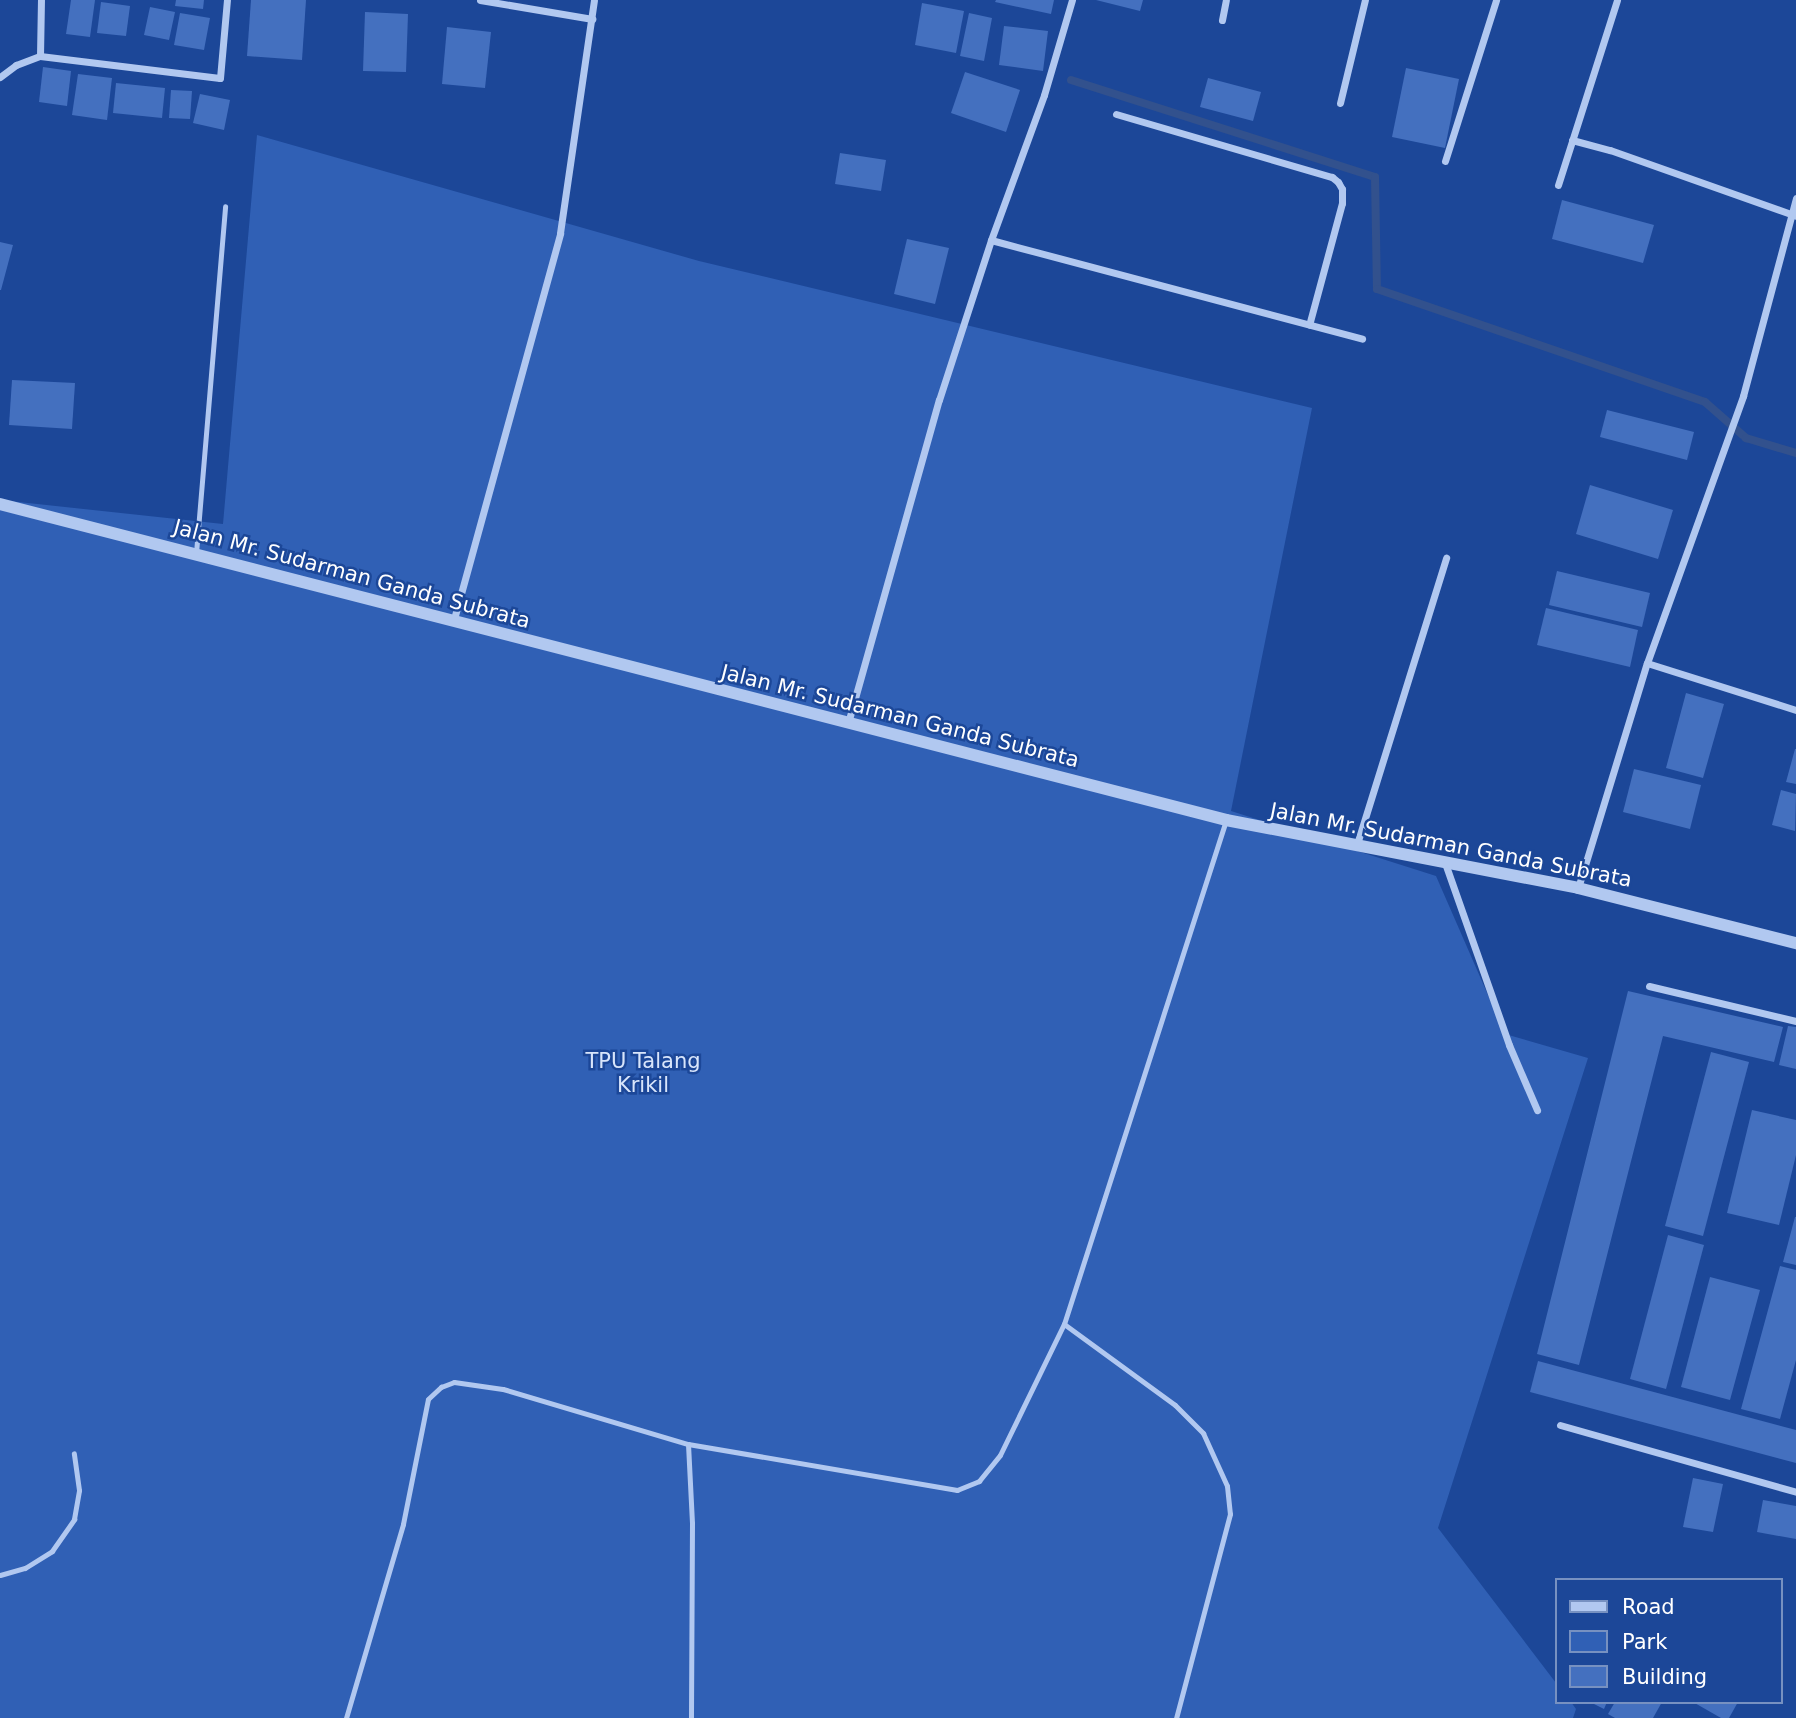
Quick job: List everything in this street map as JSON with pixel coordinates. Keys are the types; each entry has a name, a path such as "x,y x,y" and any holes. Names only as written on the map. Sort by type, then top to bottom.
{"street":[{"path":"40,56 41,0"},
{"path":"0,77 16,65 40,56 220,79 227,0"},
{"path":"480,0 592,19"},
{"path":"454,619 560,233 594,0"},
{"path":"848,723 939,400 991,240 1044,95 1072,0"},
{"path":"1222,20 1226,0"},
{"path":"1340,103 1364,0"},
{"path":"1446,160 1496,0"},
{"path":"1558,185 1617,0"},
{"path":"1116,114 1338,181 1342,189 1342,203 1309,325"},
{"path":"1572,140 1610,150 1793,216"},
{"path":"1578,888 1647,663 1721,450 1743,396 1796,198"},
{"path":"991,240 1362,339"},
{"name":"Jalan Mr. Sudarman Ganda Subrata","path":"0,504 196,552 1226,820 1578,888 1796,943"},
{"path":"1357,844 1446,558"},
{"path":"1647,663 1796,710"},
{"path":"1445,862 1509,1045 1536,1110"},
{"path":"1649,986 1796,1021"},
{"path":"1560,1425 1796,1492"}],"lane":[{"path":"196,552 225,206"},
{"path":"346,1718 403,1524 428,1399 441,1387 454,1382 503,1389 688,1444 957,1490 979,1481 1000,1455 1064,1324 1226,820"},
{"path":"1064,1324 1175,1405 1203,1433 1227,1486 1230,1514 1176,1718"},
{"path":"688,1444 693,1574 691,1718"},
{"path":"0,1575 25,1568 52,1551 74,1519 79,1490 74,1453"}],"green space":[{"name":"TPU Talang Krikil","path":"257,135 699,261 1312,408 1231,811 1436,876 1505,1034 1588,1058 1438,1528 1554,1680 1554,1704 1572,1704 1576,1709 1573,1718 0,1718 0,500 223,524"}],"building":[{"path":"71,0 95,0 90,37 66,34"},
{"path":"176,0 204,0 203,9 175,6"},
{"path":"251,0 306,0 302,60 247,56"},
{"path":"1054,0 1051,14 995,2"},
{"path":"1096,0 1143,0 1140,11"},
{"path":"101,2 130,6 126,36 97,33"},
{"path":"922,3 964,11 956,53 915,45"},
{"path":"150,7 175,12 169,40 144,35"},
{"path":"365,12 408,14 406,72 363,71"},
{"path":"180,13 210,18 204,50 174,45"},
{"path":"969,13 992,18 984,61 960,56"},
{"path":"1004,26 1048,31 1043,71 999,65"},
{"path":"447,27 491,32 485,88 442,84"},
{"path":"43,67 71,71 67,106 39,102"},
{"path":"1406,68 1459,79 1445,148 1392,137"},
{"path":"965,72 1020,90 1006,132 951,113"},
{"path":"78,74 112,78 107,120 72,115"},
{"path":"1208,78 1261,92 1253,121 1200,107"},
{"path":"116,83 165,88 162,118 113,113"},
{"path":"171,90 192,91 190,119 169,118"},
{"path":"200,94 230,100 224,130 193,123"},
{"path":"840,153 886,160 881,191 835,184"},
{"path":"1562,200 1654,225 1643,263 1552,239"},
{"path":"907,239 949,248 935,304 894,294"},
{"path":"0,242 13,245 1,290 0,290"},
{"path":"12,380 75,383 72,429 9,425"},
{"path":"1607,410 1694,432 1687,460 1600,437"},
{"path":"1590,485 1673,510 1658,559 1576,534"},
{"path":"1557,571 1650,593 1642,627 1549,605"},
{"path":"1546,608 1638,630 1630,667 1537,645"},
{"path":"1686,693 1724,704 1703,778 1666,768"},
{"path":"1796,749 1796,784 1786,782"},
{"path":"1634,769 1701,785 1690,829 1623,812"},
{"path":"1781,790 1796,794 1795,831 1772,825"},
{"path":"1628,991 1783,1027 1774,1062 1663,1036 1579,1365 1537,1354"},
{"path":"1788,1026 1796,1027 1796,1069 1779,1065"},
{"path":"1711,1052 1749,1062 1703,1236 1665,1226"},
{"path":"1752,1110 1796,1120 1796,1155 1779,1225 1727,1213"},
{"path":"1796,1217 1796,1265 1783,1262"},
{"path":"1668,1235 1704,1245 1666,1389 1630,1379"},
{"path":"1780,1266 1796,1270 1796,1360 1780,1419 1741,1409"},
{"path":"1710,1277 1760,1290 1730,1400 1681,1387"},
{"path":"1538,1361 1796,1430 1796,1463 1530,1392"},
{"path":"1693,1478 1723,1484 1713,1532 1683,1527"},
{"path":"1763,1500 1796,1506 1796,1539 1757,1532"},
{"path":"1614,1704 1661,1704 1653,1718 1615,1718 1608,1714"},
{"path":"1696,1704 1737,1704 1729,1718 1721,1718"}],"waterway":[{"path":"1071,80 1375,177 1377,289 1705,402 1746,438 1796,453"}]}
